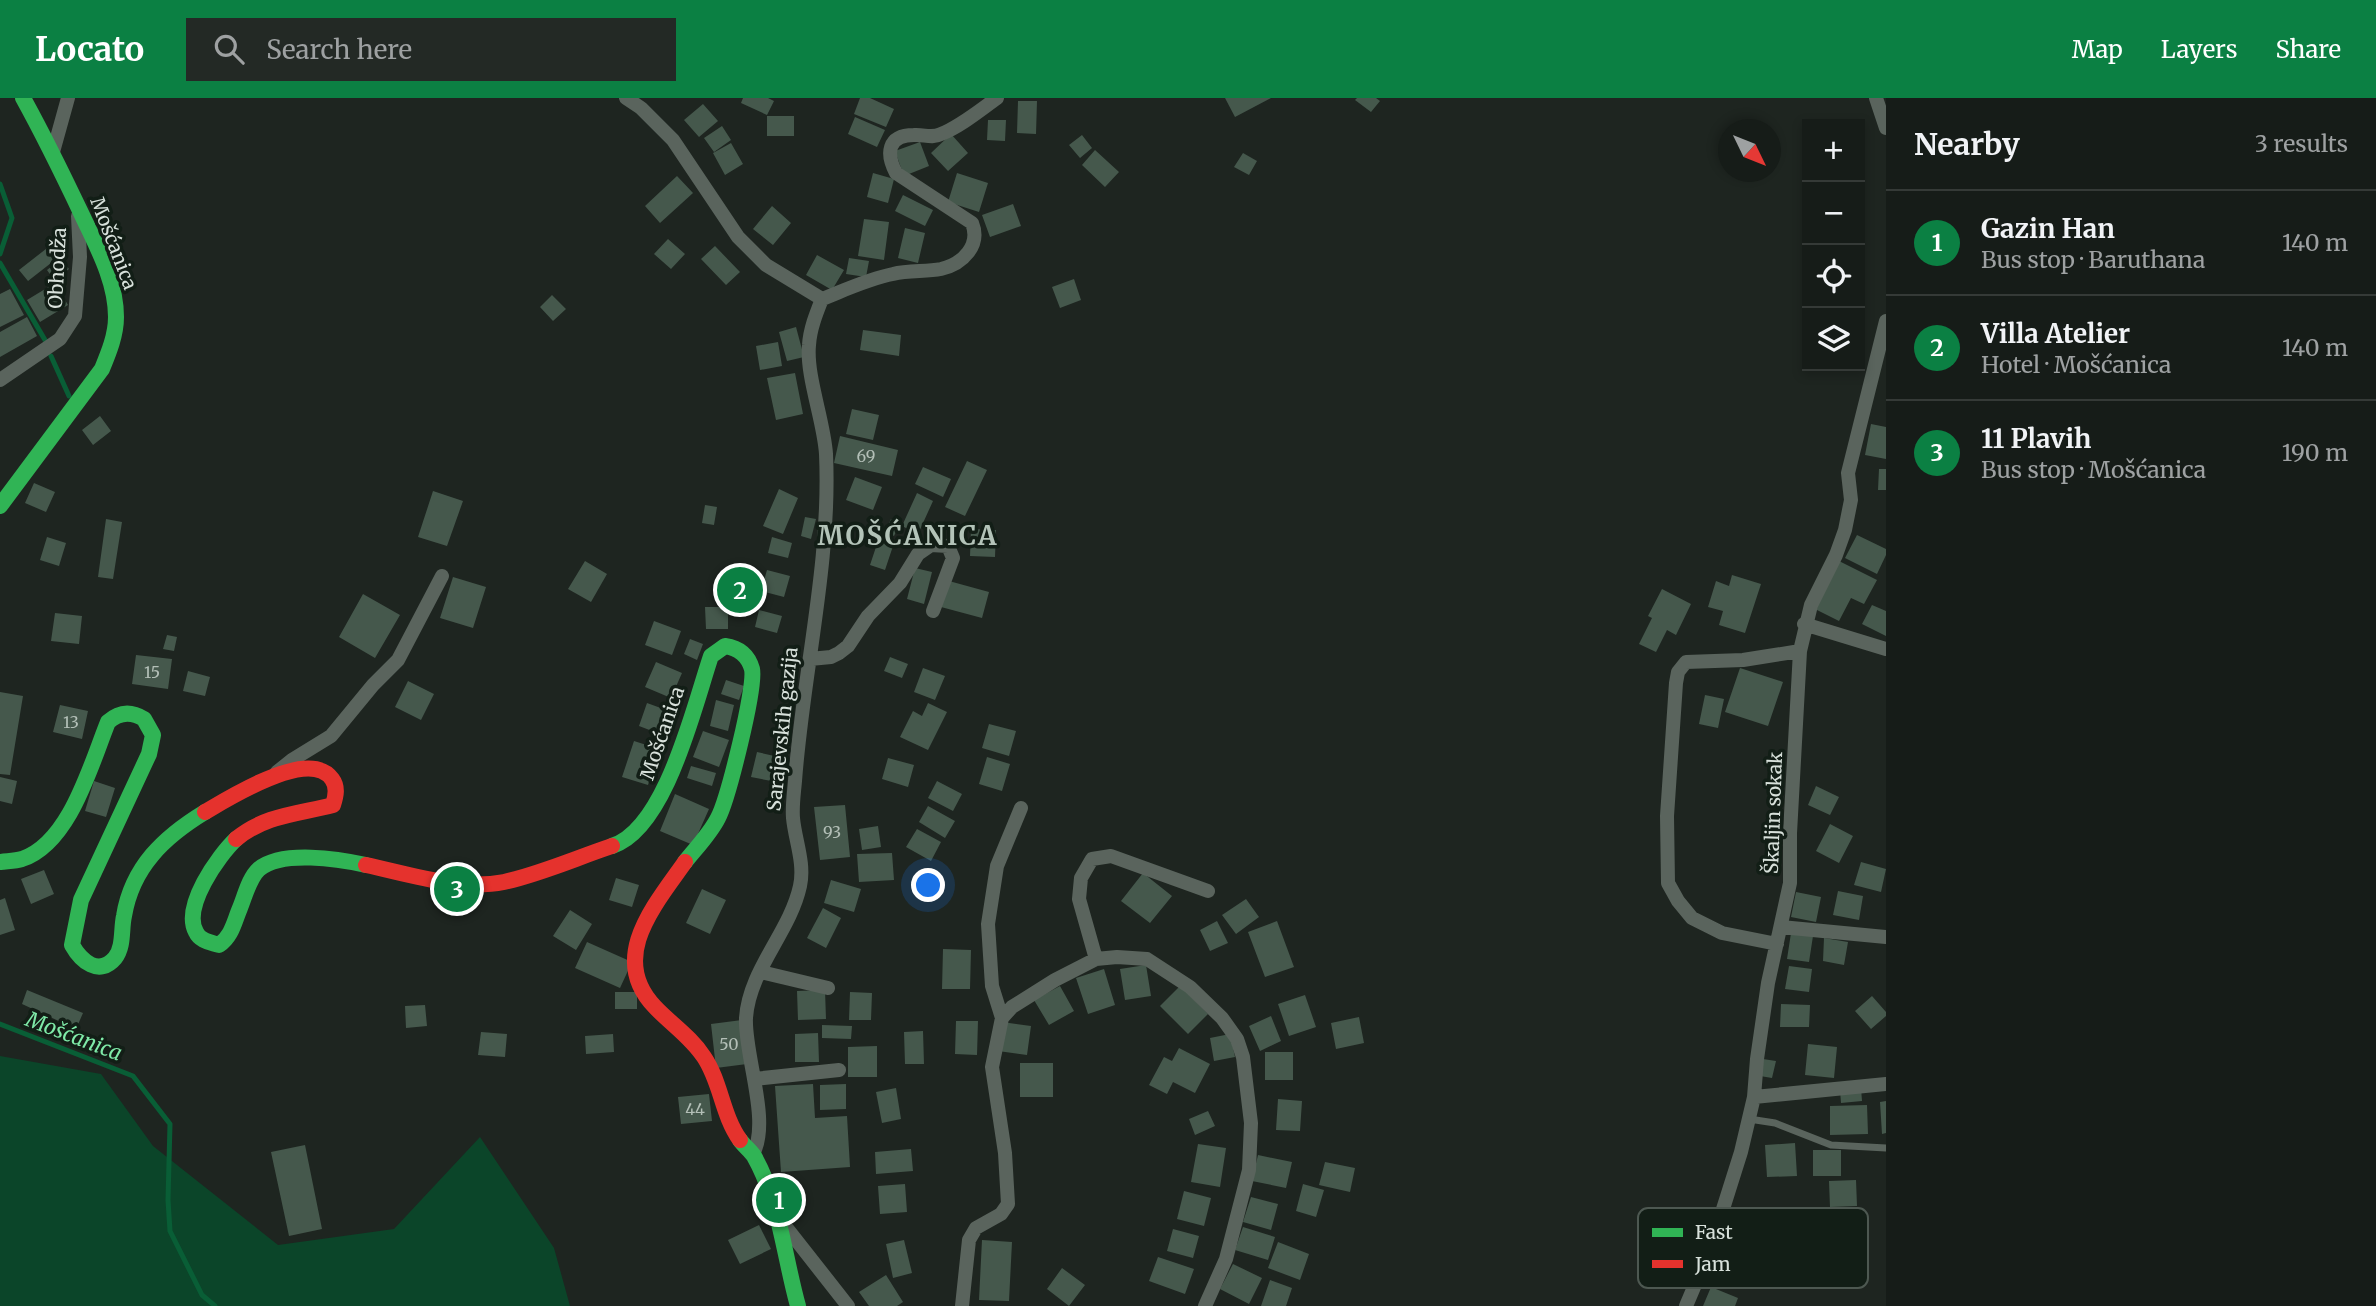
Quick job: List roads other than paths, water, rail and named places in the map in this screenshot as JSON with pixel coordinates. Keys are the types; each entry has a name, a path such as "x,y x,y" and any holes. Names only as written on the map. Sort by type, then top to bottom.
{"main road":[{"name":"Mošćanica","path":"0,506 102,369 113,343 116,317 114,293 78,207 23,98"},
{"name":"Mošćanica","path":"0,862 14,863 23,860 48,842 80,796 108,722 114,715 125,711 142,718 153,737 149,754 81,900 72,945 86,964 103,966 113,961 118,952 128,894 141,868 159,845 202,813 274,775 314,770 327,773 335,784 338,795 333,805 282,816 256,825 224,851 210,871 193,910 193,927 198,937 206,942 219,945 228,939 251,880 259,869 294,858 328,857 437,880 470,884 503,882 619,844 638,830 666,788 711,656 725,646 737,647 747,655 753,677 737,756 718,818 654,905 634,956 634,971 653,1005 688,1037 706,1058 733,1129 746,1148 754,1154"},
{"path":"754,1154 779,1218 797,1306"}],"street":[{"path":"52,152 68,98"},
{"path":"626,98 641,108 673,140 738,237 766,265 822,299 892,274 942,269 961,261 972,247 976,232 972,223 896,173 890,160 890,149 894,141 904,135 938,136 998,98"},
{"path":"1876,98 1886,128"},
{"name":"Obhodža","path":"0,380 60,339 75,316 80,257 78,207"},
{"name":"Sarajevskih gazija","path":"754,1154 758,1120 746,1018 751,992 782,930 800,886 801,865 793,815 797,755 823,541 826,456 808,346 822,299"},
{"name":"Škaljin sokak","path":"1723,1208 1741,1152 1754,1097 1760,1034 1790,883 1790,834 1800,651 1804,624 1845,530 1851,500 1848,473 1886,321"},
{"path":"810,659 831,657 848,646 868,616 900,583 918,554 931,545 941,544 948,546 953,558 933,611"},
{"name":"Mošćanica","path":"274,775 292,760 331,736 373,685 398,660 442,576"},
{"path":"1804,624 1886,649"},
{"path":"1777,944 1722,933 1692,918 1668,883 1667,816 1676,682 1678,672 1686,662 1743,660 1800,651"},
{"path":"962,1306 969,1240 976,1228 1001,1214 1008,1204 1005,1153 992,1067 1002,1018 992,986 988,925 996,866 1021,808"},
{"path":"1096,959 1079,900 1081,877 1092,859 1111,856 1208,891"},
{"path":"1781,927 1886,937"},
{"path":"1002,1018 1012,1007 1055,980 1096,959 1147,959 1189,987 1222,1018 1237,1039 1251,1123 1249,1170 1226,1259 1205,1306"},
{"path":"761,972 828,988"},
{"path":"754,1079 839,1070"},
{"path":"1754,1097 1886,1084"},
{"path":"779,1218 848,1306"},
{"name":"Škaljin sokak","path":"1686,1306 1694,1288"}],"lane":[{"path":"1749,1119 1774,1123 1832,1145 1886,1148"}],"waterway":[{"name":"Mošćanica","path":"0,184 12,218 0,254"},
{"path":"0,263 45,340"},
{"path":"51,356 69,396"},
{"name":"Mošćanica","path":"0,1024 133,1076 170,1124 170,1231 202,1295 215,1306"}],"place":[{"name":"Villa Atelier","path":"740,590"},
{"name":"11 Plavih","path":"457,889"},
{"name":"Gazin Han","path":"779,1200"}],"district":[{"name":"MOŠĆANICA","path":"908,535"}]}
